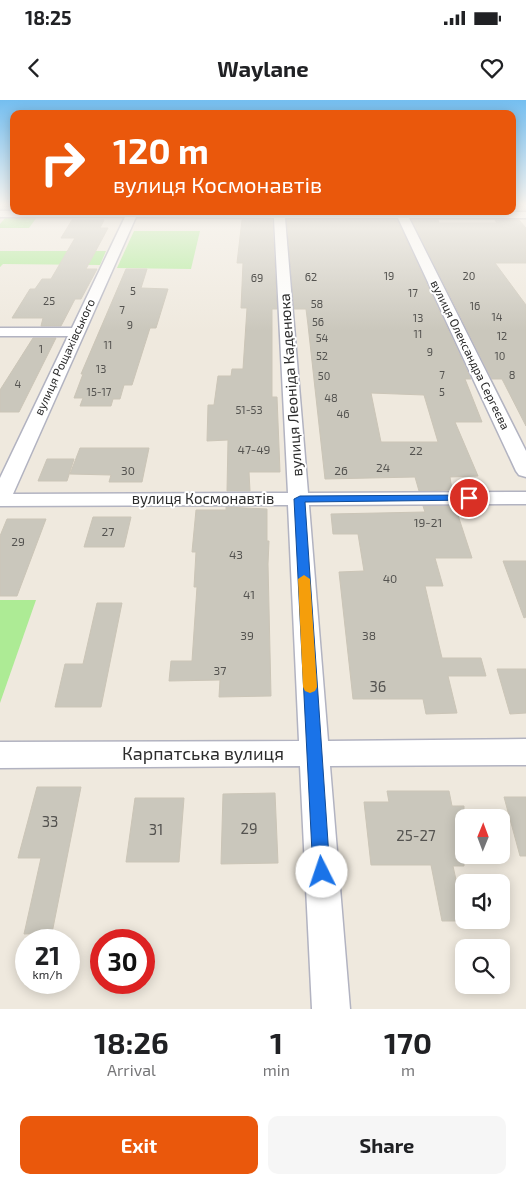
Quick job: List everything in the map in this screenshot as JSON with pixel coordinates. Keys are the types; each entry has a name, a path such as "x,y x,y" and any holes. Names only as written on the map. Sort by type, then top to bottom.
{"street":[{"name":"вулиця Рощахівського","path":"0,500 76,332 111,246"},
{"name":"вулиця Леоніда Каденюка","path":"280,246 300,499 331,1009"},
{"name":"вулиця Олександра Сергеєва","path":"417,246 526,472"},
{"path":"0,332 76,332"},
{"name":"вулиця Космонавтів","path":"0,500 526,498"},
{"name":"Карпатська вулиця","path":"0,755 526,752"}],"green space":[{"path":"127,246 196,246 191,269 117,268"},
{"path":"0,251 106,251 100,265 3,264 0,267"},
{"path":"0,600 36,600 0,703"}],"building":[{"path":"70,246 98,246 86,269 97,269 81,299 75,299 61,326 41,326 43,318 12,318 30,289 35,289 42,279 51,279"},
{"path":"239,246 273,246 277,309 272,309 272,397 277,397 280,472 249,472 250,491 227,491 228,440 207,441 208,405 214,405 218,376 231,376 232,369 243,369 247,308 241,308 243,263 237,263"},
{"path":"289,246 409,246 471,379 465,379 482,422 455,422 478,476 450,477 452,490 419,491 415,477 325,479 306,309 294,309","holes":["371,393 424,395 438,442 381,442"]},
{"path":"425,246 526,246 526,263 495,263 526,305 526,426 502,379 492,379"},
{"path":"126,269 147,269 141,288 168,289 156,328 150,328 132,385 124,385 120,399 113,399 111,406 80,406 83,398 74,398 83,374 81,374"},
{"path":"33,338 56,338 19,412 0,412 0,390"},
{"path":"80,448 149,448 142,482 109,482 111,475 70,474"},
{"path":"47,459 74,459 67,481 38,481"},
{"path":"423,506 455,506 472,558 435,558 443,586 425,586 442,658 481,658 486,676 448,676 457,713 426,714 423,699 353,699 339,572 364,571 358,534 333,534 331,514 425,512"},
{"path":"226,507 267,509 271,696 219,697 220,680 169,681 171,661 192,661 197,587 194,587 196,552 192,552 196,510 226,510"},
{"path":"93,517 131,517 124,547 84,547"},
{"path":"7,519 46,519 17,596 0,596 0,536"},
{"path":"503,561 526,561 526,617 524,618"},
{"path":"97,603 122,603 101,707 55,707 65,664 83,664"},
{"path":"497,669 526,669 526,713 510,714"},
{"path":"37,787 81,787 53,929 25,929 41,858 18,858"},
{"path":"387,791 449,791 452,806 464,806 464,809 455,809 455,864 464,864 464,866 453,866 455,875 455,921 442,921 431,865 371,865 364,802 389,802"},
{"path":"275,793 278,863 221,864 223,794"},
{"path":"504,797 526,797 526,856 520,856 510,819 510,809 507,809"},
{"path":"135,798 184,798 179,862 126,862"}],"slow traffic":[{"path":"304,579 310,687"}],"route":[{"path":"322,872 300,499 469,498"}]}
